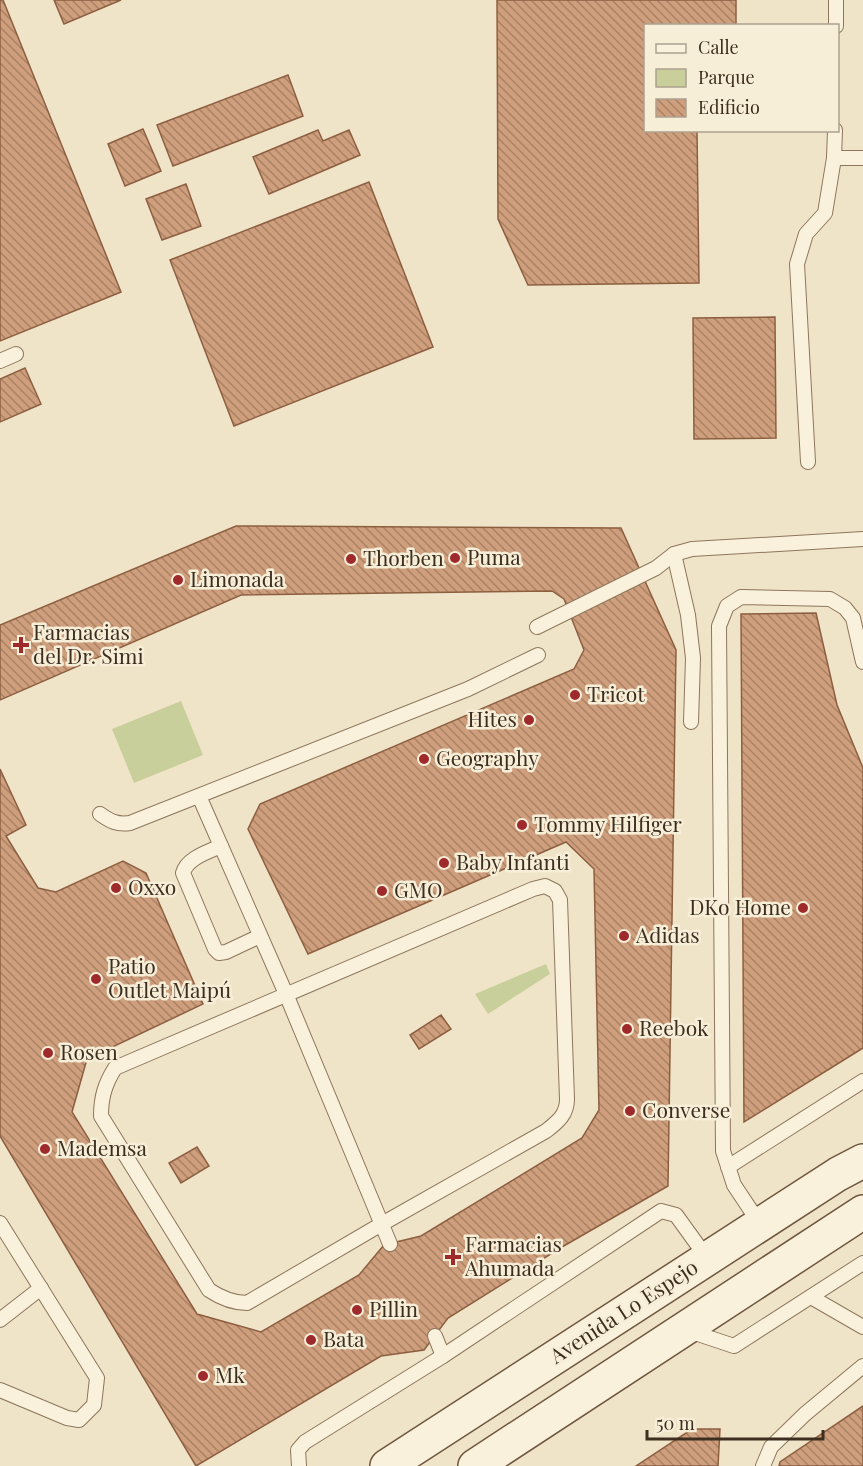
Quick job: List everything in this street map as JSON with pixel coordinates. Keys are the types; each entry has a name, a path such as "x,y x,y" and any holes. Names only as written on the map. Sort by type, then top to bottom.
{"main road":[{"name":"Avenida Lo Espejo","path":"387,1466 769,1218 838,1174 863,1161"},
{"path":"475,1466 863,1212"},
{"path":"769,1218 788,1214 796,1219 804,1234 803,1251"}],"lane":[{"path":"836,0 836,24"},
{"path":"808,462 796,264 806,234 825,213 834,158 835,132"},
{"path":"834,158 863,158"},
{"path":"0,361 16,354"},
{"path":"537,627 656,568 674,554 692,549 863,538"},
{"path":"674,554 688,615 693,658 691,722"},
{"path":"769,1218 734,1185 723,1151 719,627 727,606 741,597 830,599 845,608 853,618 863,662"},
{"path":"100,814 111,822 130,823 468,689 538,655"},
{"path":"199,796 286,994 380,1225 390,1244"},
{"path":"221,846 191,861 185,866 183,873 214,949 226,952 260,936"},
{"path":"545,886 555,891 560,900 567,1110 546,1131 380,1225 247,1303 234,1303 219,1297 208,1290 101,1116 101,1099 106,1082 115,1068 533,888 545,886"},
{"path":"728,1167 863,1081"},
{"path":"299,1466 298,1450 305,1442 443,1356 661,1210 676,1215 707,1258"},
{"path":"0,1223 97,1378 94,1405 79,1420 67,1418 0,1390"},
{"path":"684,1330 734,1346 863,1263"},
{"path":"0,1320 40,1288"},
{"path":"811,1297 863,1327"},
{"path":"435,1336 443,1356"},
{"path":"763,1466 771,1447 805,1414 863,1366"}],"green space":[{"path":"181,701 203,755 134,783 112,729"},
{"path":"546,964 550,974 488,1014 475,994"}],"building":[{"path":"0,0 3,0 121,292 0,341"},
{"path":"54,0 121,0 64,24"},
{"path":"497,0 736,0 736,24 644,24 644,132 697,132 699,283 528,285 498,219"},
{"path":"288,75 303,116 173,166 157,125"},
{"path":"143,129 161,171 125,186 108,144"},
{"path":"318,130 323,141 349,130 360,155 269,194 253,157"},
{"path":"369,182 433,347 234,426 170,260"},
{"path":"186,184 201,226 162,240 146,199"},
{"path":"775,317 776,438 694,439 693,318"},
{"path":"25,368 41,404 0,422 0,379"},
{"name":"Patio Outlet Maipú","path":"236,526 621,528 676,650 668,1186 562,1247 448,1318 424,1350 381,1356 196,1466 0,1136 0,769 26,825 6,836 38,888 56,892 123,861 146,873 203,1004 87,1059 72,1112 197,1314 261,1332 359,1275 384,1245 421,1236 582,1138 599,1110 594,869 566,842 308,954 248,829 260,804 574,669 584,650 564,599 552,591 241,595 0,700 0,625"},
{"name":"DKo Home","path":"816,613 837,705 863,768 863,1048 744,1122 741,614"},
{"path":"441,1015 451,1029 419,1049 410,1035"},
{"path":"197,1147 209,1166 181,1183 169,1163"},
{"path":"863,1406 863,1466 779,1466 780,1462"},
{"path":"692,1429 720,1429 718,1466 636,1466"}],"place":[{"name":"Puma","path":"455,558"},
{"name":"Thorben","path":"351,559"},
{"name":"Limonada","path":"178,580"},
{"name":"Farmacias del Dr. Simi","path":"21,645"},
{"name":"Tricot","path":"575,695"},
{"name":"Hites","path":"529,720"},
{"name":"Geography","path":"424,759"},
{"name":"Tommy Hilfiger","path":"522,825"},
{"name":"Baby Infanti","path":"444,863"},
{"name":"Oxxo","path":"116,888"},
{"name":"GMO","path":"382,891"},
{"name":"DKo Home","path":"803,908"},
{"name":"Adidas","path":"624,936"},
{"name":"Patio Outlet Maipú","path":"96,979"},
{"name":"Reebok","path":"627,1029"},
{"name":"Rosen","path":"48,1053"},
{"name":"Converse","path":"630,1111"},
{"name":"Mademsa","path":"45,1149"},
{"name":"Farmacias Ahumada","path":"453,1257"},
{"name":"Pillin","path":"357,1310"},
{"name":"Bata","path":"311,1340"},
{"name":"Mk","path":"203,1376"}]}
